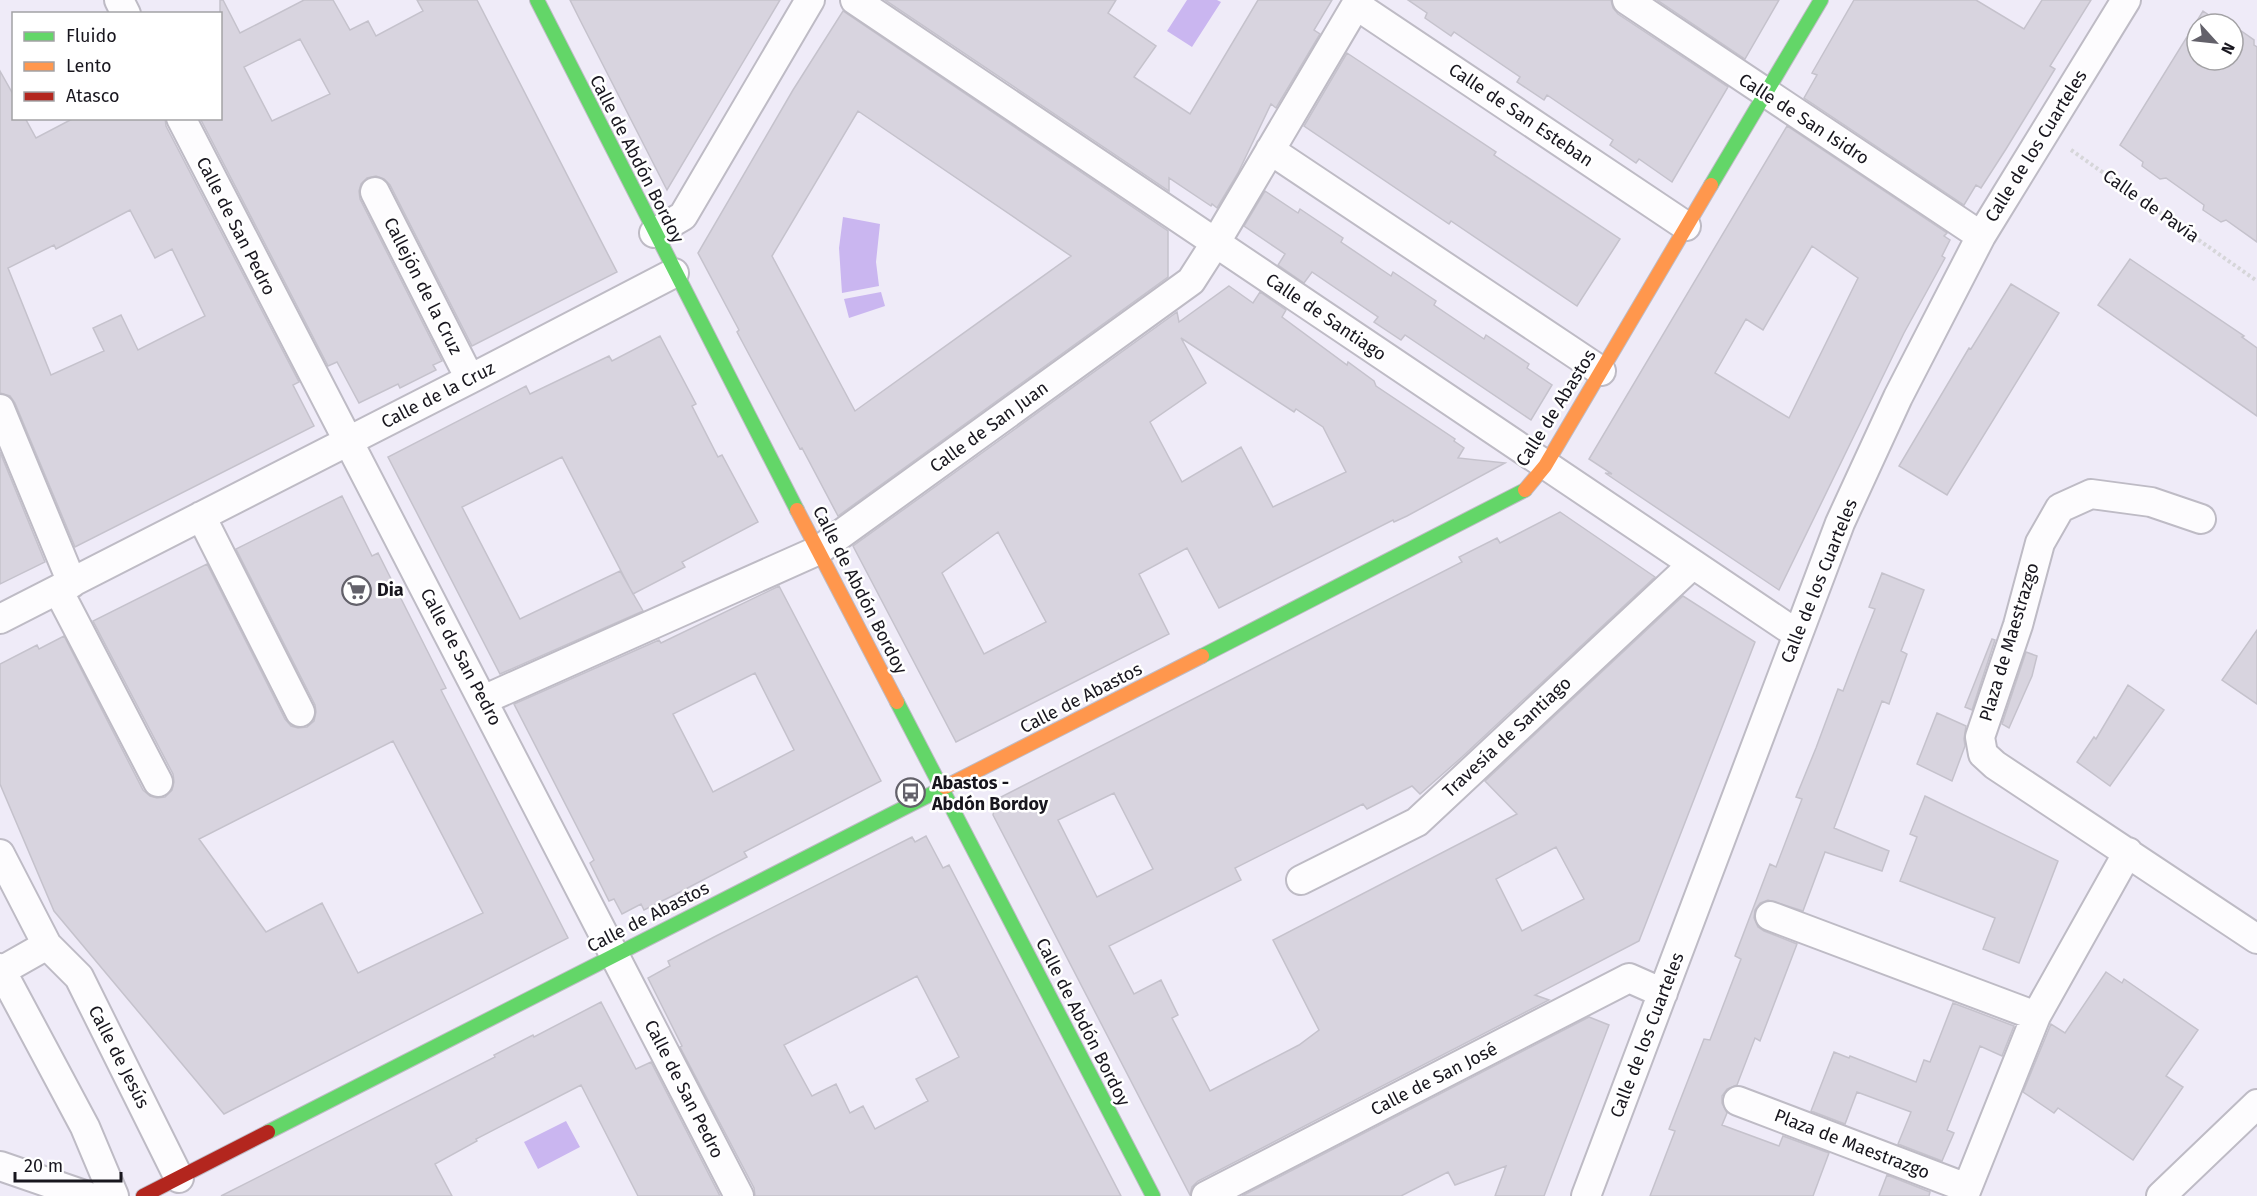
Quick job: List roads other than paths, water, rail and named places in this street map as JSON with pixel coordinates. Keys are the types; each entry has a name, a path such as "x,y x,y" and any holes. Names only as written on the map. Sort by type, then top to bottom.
{"street":[{"name":"Calle de Abdón Bordoy","path":"537,0 674,273 1153,1196"},
{"path":"654,233 683,216 810,0"},
{"name":"Calle de Santiago","path":"855,0 1797,634"},
{"name":"Calle de San Isidro","path":"1627,0 1981,236"},
{"name":"Calle de Abastos","path":"143,1196 1522,493 1545,466 1821,0"},
{"name":"Calle de los Cuarteles","path":"1586,1196 1840,523 1898,397 1981,236 2126,0"},
{"name":"Calle de San Juan","path":"483,700 819,550 1191,281 1358,3"},
{"name":"Calle de San Esteban","path":"1358,3 1686,226"},
{"name":"Calle de San Pedro","path":"182,120 739,1196"},
{"path":"1270,150 1601,371"},
{"name":"Callejón de la Cruz","path":"375,192 470,379"},
{"name":"Calle de la Cruz","path":"0,619 674,273"},
{"path":"0,409 65,586 158,782"},
{"name":"Plaza de Maestrazgo","path":"2201,519 2151,502 2091,494 2060,508 2040,543 2018,625 1980,737 1983,754 1995,765 2257,939"},
{"path":"201,516 300,712"},
{"name":"Travesía de Santiago","path":"1301,880 1417,822 1692,565"},
{"name":"Plaza de Maestrazgo","path":"1738,1101 1965,1192 2036,1016 2128,852"},
{"name":"Calle de Jesús","path":"0,854 47,945 79,977 179,1178"},
{"path":"1770,916 2036,1016"},
{"path":"47,945 1,970 85,1127 114,1196"},
{"name":"Calle de San José","path":"1206,1196 1629,978 1663,993"},
{"path":"2161,1196 2257,1104"},
{"path":"0,1166 87,1196"}],"place":[{"name":"Dia","path":"356,590"},
{"name":"Abastos - Abdón Bordoy","path":"911,793"}]}
